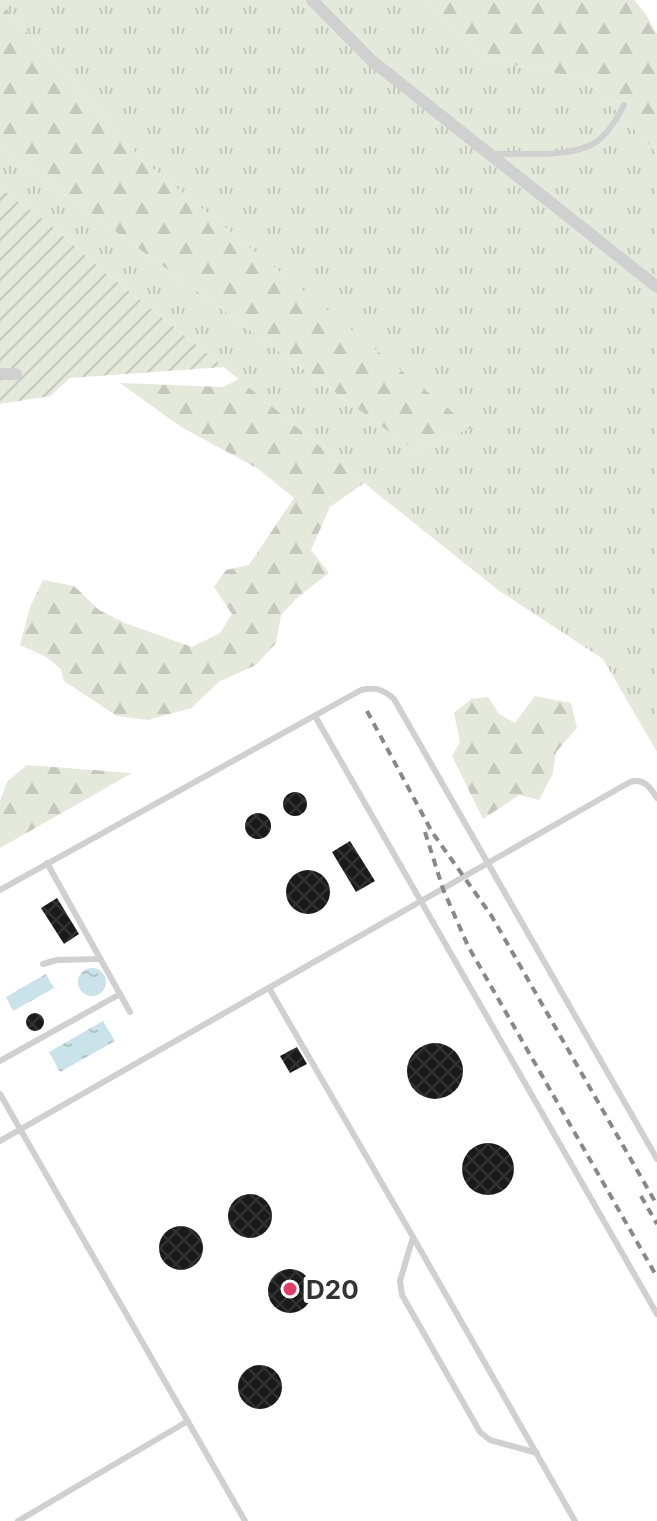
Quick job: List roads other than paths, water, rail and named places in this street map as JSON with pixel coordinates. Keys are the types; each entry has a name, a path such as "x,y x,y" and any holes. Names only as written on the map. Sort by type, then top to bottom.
{"street":[{"path":"312,0 371,60 657,287"},
{"path":"0,374 16,374"}],"lane":[{"path":"491,154 567,153 594,143 616,121 624,105"},
{"path":"0,890 361,690 373,688 384,691 394,699 657,1159"},
{"path":"315,716 657,1314"},
{"path":"0,1141 630,782 637,780 646,783 657,798"},
{"path":"47,863 130,1012"},
{"path":"43,964 57,960 100,959"},
{"path":"269,988 575,1521"},
{"path":"0,1061 120,994"},
{"path":"0,1094 245,1521"},
{"path":"413,1237 400,1281 402,1295 480,1432 490,1440 537,1453"},
{"path":"18,1521 188,1421"}],"water":[{"path":"92,968 102,972 106,982 102,992 92,996 82,992 78,982 82,972"},
{"path":"46,974 54,988 13,1011 6,997"},
{"path":"103,1021 115,1041 60,1072 49,1052"}],"railway":[{"path":"367,711 432,832 491,915 657,1205"},
{"path":"425,832 443,889 468,946 657,1277"},
{"path":"641,1196 657,1224"}],"place":[{"name":"D20","path":"290,1289"}]}
